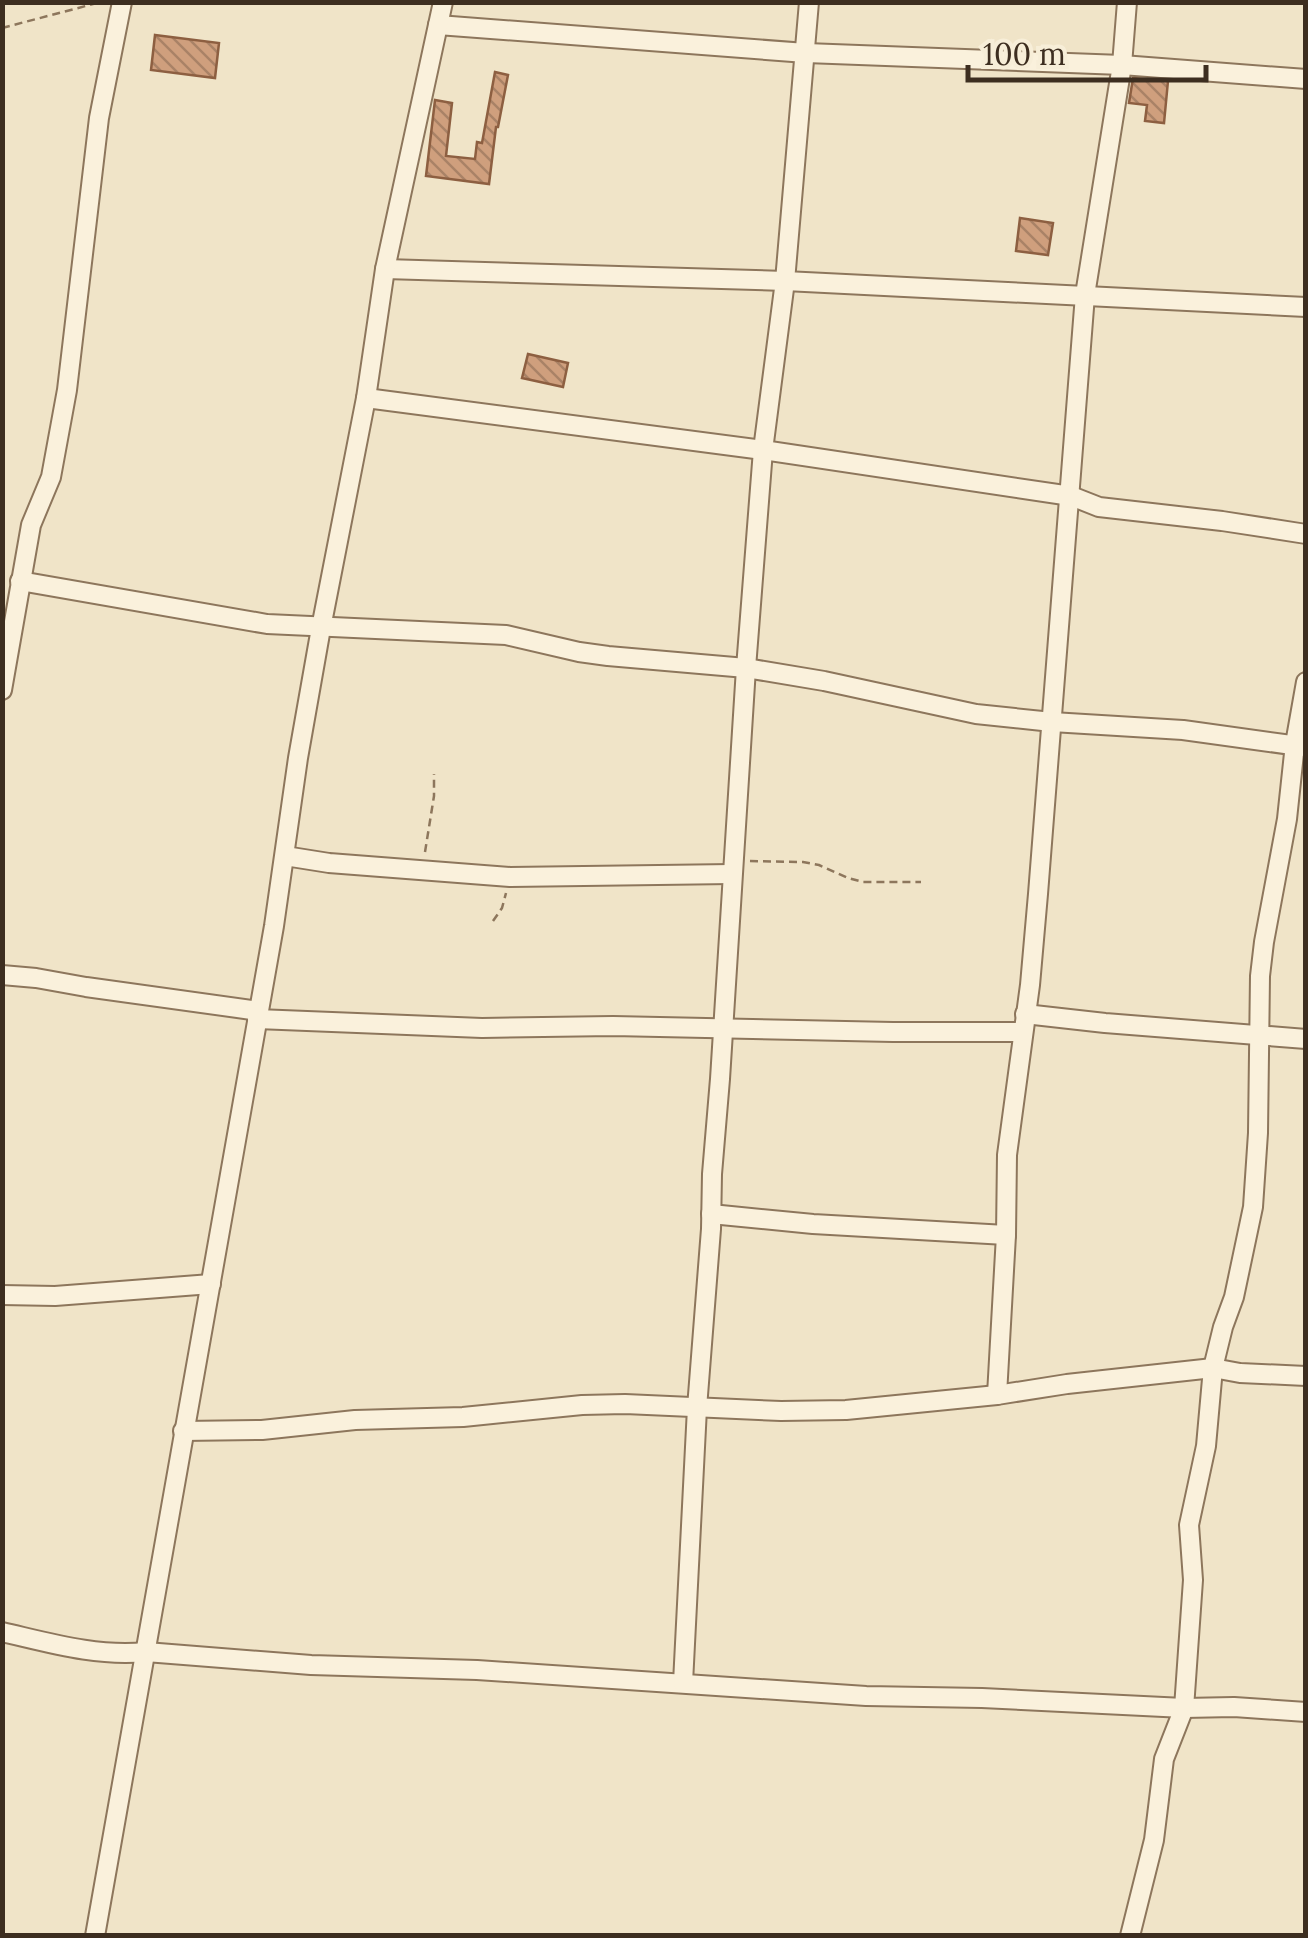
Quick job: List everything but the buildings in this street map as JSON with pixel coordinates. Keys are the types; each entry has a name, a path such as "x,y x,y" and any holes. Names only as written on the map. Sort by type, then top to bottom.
{"street":[{"path":"2,690 31,525 51,477 67,390 99,118 122,2"},
{"path":"95,1936 258,1015 298,758 366,398 385,269 443,2"},
{"path":"683,1683 697,1408 746,668 763,450 785,281 809,2"},
{"path":"997,1395 1006,1236 1006,1155 1038,894 1085,295 1122,65 1128,2"},
{"path":"438,25 806,53 1122,65 1306,79"},
{"path":"385,269 785,281 1306,308"},
{"path":"366,398 763,450 1071,496 1098,506 1306,534"},
{"path":"20,582 267,624 506,634 608,656 746,668 824,680 976,714 1183,730 1300,746"},
{"path":"1130,1936 1154,1840 1164,1759 1184,1708 1193,1580 1189,1525 1206,1446 1213,1368 1234,1297 1253,1207 1260,976 1300,746 1306,682"},
{"path":"285,856 510,877 733,867"},
{"path":"2,975 258,1015 482,1028 612,1026 893,1032 1024,1023 1306,1039"},
{"path":"711,1214 1006,1236"},
{"path":"2,1295 69,1295 211,1284"},
{"path":"183,1431 463,1417 582,1405 846,1410 1213,1368 1240,1374 1306,1376"},
{"path":"2,1632 121,1654 146,1652 311,1665 477,1670 866,1696 1184,1708 1234,1706 1306,1712"}],"path":[{"path":"2,28 102,2"},
{"path":"420,870 434,774"},
{"path":"733,867 803,862 863,882 921,882"},
{"path":"493,922 502,908 510,877"}]}
